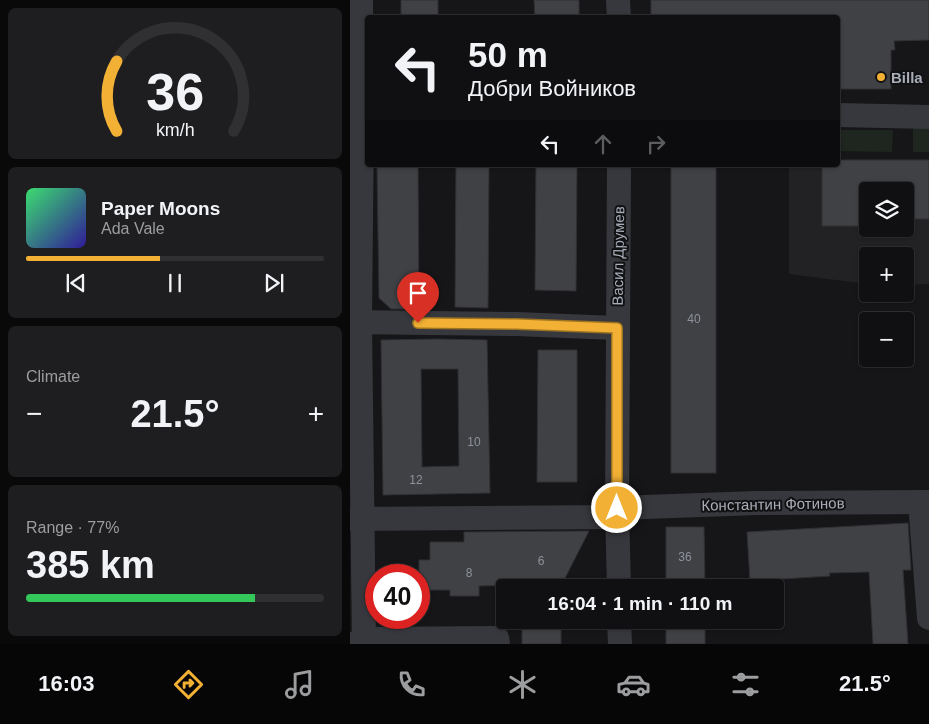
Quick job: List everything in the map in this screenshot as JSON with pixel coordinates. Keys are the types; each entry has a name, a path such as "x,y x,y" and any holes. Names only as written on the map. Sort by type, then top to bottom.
{"street":[{"path":"361,0 355,322 356,519 360,642 497,638 498,644"},
{"path":"618,0 619,15"},
{"path":"840,115 929,116"},
{"name":"Васил Друмев","path":"619,167 617,328 619,579"},
{"path":"355,322 516,324 617,328"},
{"path":"925,502 929,618"},
{"name":"Константин Фотинов","path":"356,519 617,512 757,503 925,502"},
{"path":"620,629 620,644"}],"shaded area":[{"path":"913,128 929,128 929,152 913,152"},
{"path":"840,130 893,130 892,152 840,151"},
{"path":"840,160 929,160 929,284 914,285 914,247 859,247 859,283 789,274 789,167 840,167"}],"building":[{"path":"401,0 438,0 438,15 401,15"},
{"path":"534,0 579,0 579,15 535,15"},
{"path":"651,0 929,0 929,40 894,41 895,50 891,50 891,89 840,89 840,15 651,15"},
{"path":"840,160 929,160 929,219 914,219 914,182 859,182 859,226 822,226 822,167 840,167"},
{"path":"377,167 418,167 419,309 391,309 379,298"},
{"path":"456,167 489,167 488,308 455,307"},
{"path":"536,167 577,167 576,291 535,290"},
{"path":"671,167 716,167 716,473 671,473"},
{"path":"381,340 487,340 490,493 383,495","holes":["421,369 458,369 459,466 422,467"]},
{"path":"538,350 577,350 577,482 537,482"},
{"path":"908,523 911,570 903,570 908,644 873,644 869,572 829,573 830,576 782,579 750,579 747,532"},
{"path":"666,527 704,527 705,579 666,579"},
{"path":"589,531 565,579 496,579 496,586 479,586 479,596 450,596 450,590 430,590 430,564 419,564 419,560 430,560 430,542 464,542 464,532"},
{"path":"522,629 561,629 561,644 522,644"},
{"path":"666,629 705,629 705,644 666,644"}],"place":[{"name":"Billa","path":"881,77"}],"route":[{"path":"418,323 617,328 617,508"}]}
